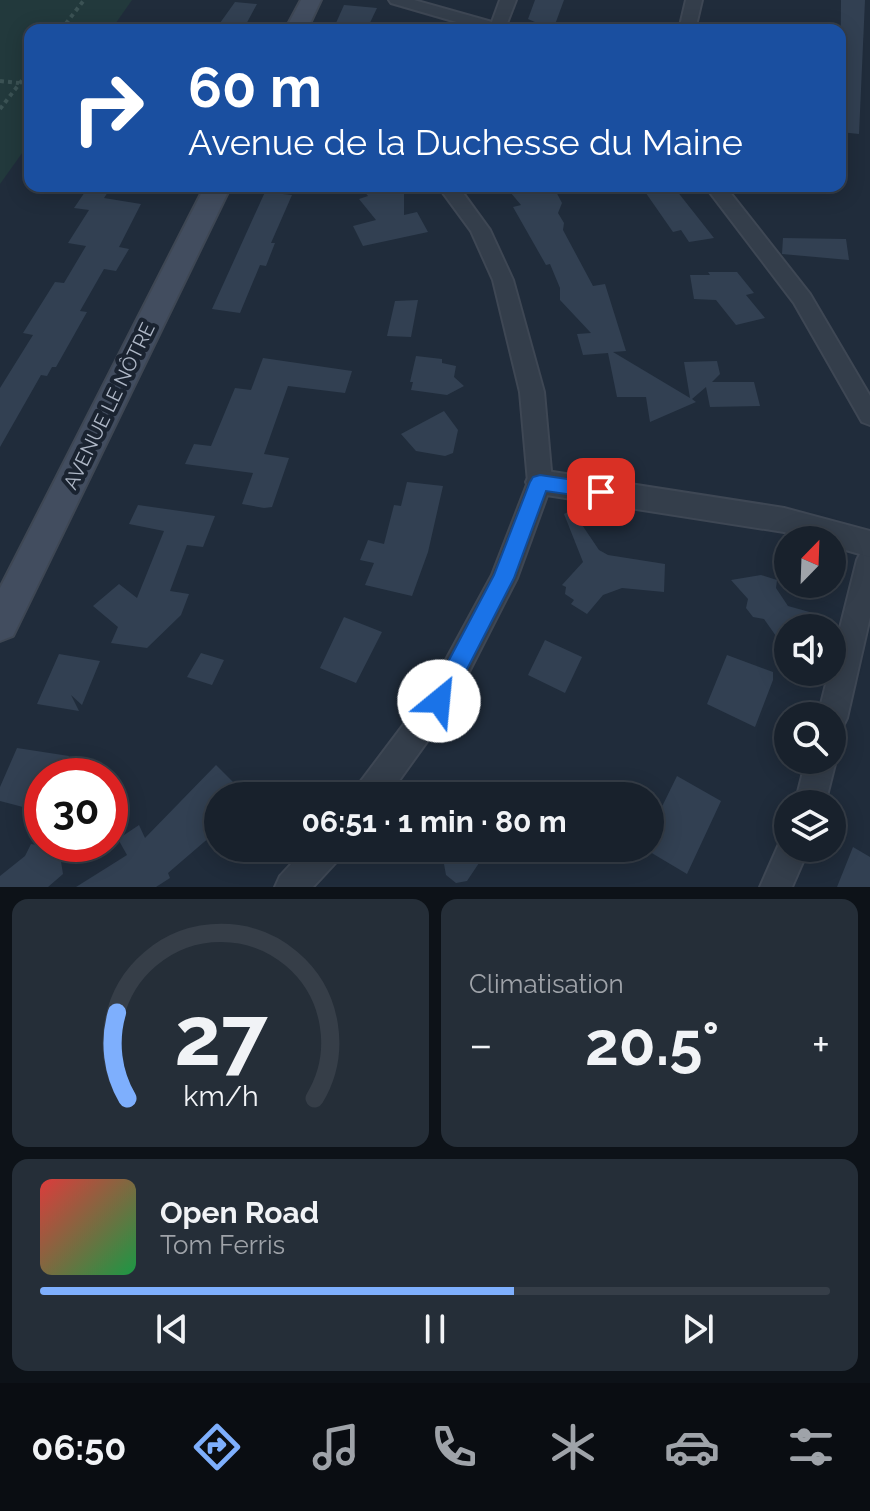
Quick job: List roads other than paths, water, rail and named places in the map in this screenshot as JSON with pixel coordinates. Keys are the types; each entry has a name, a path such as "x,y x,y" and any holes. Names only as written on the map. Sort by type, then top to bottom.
{"main road":[{"path":"299,24 311,0"},
{"name":"AVENUE LE NÔTRE","path":"0,625 215,192"}],"street":[{"path":"397,0 482,24"},
{"path":"501,24 508,0"},
{"path":"688,24 694,0"},
{"path":"379,782 439,701 504,578 540,482 532,392 503,280 480,230 452,192"},
{"path":"720,192 802,299 870,416"},
{"path":"540,482 784,520 870,544"},
{"path":"836,702 870,560"},
{"path":"291,887 315,862"},
{"path":"776,887 787,862"}]}
